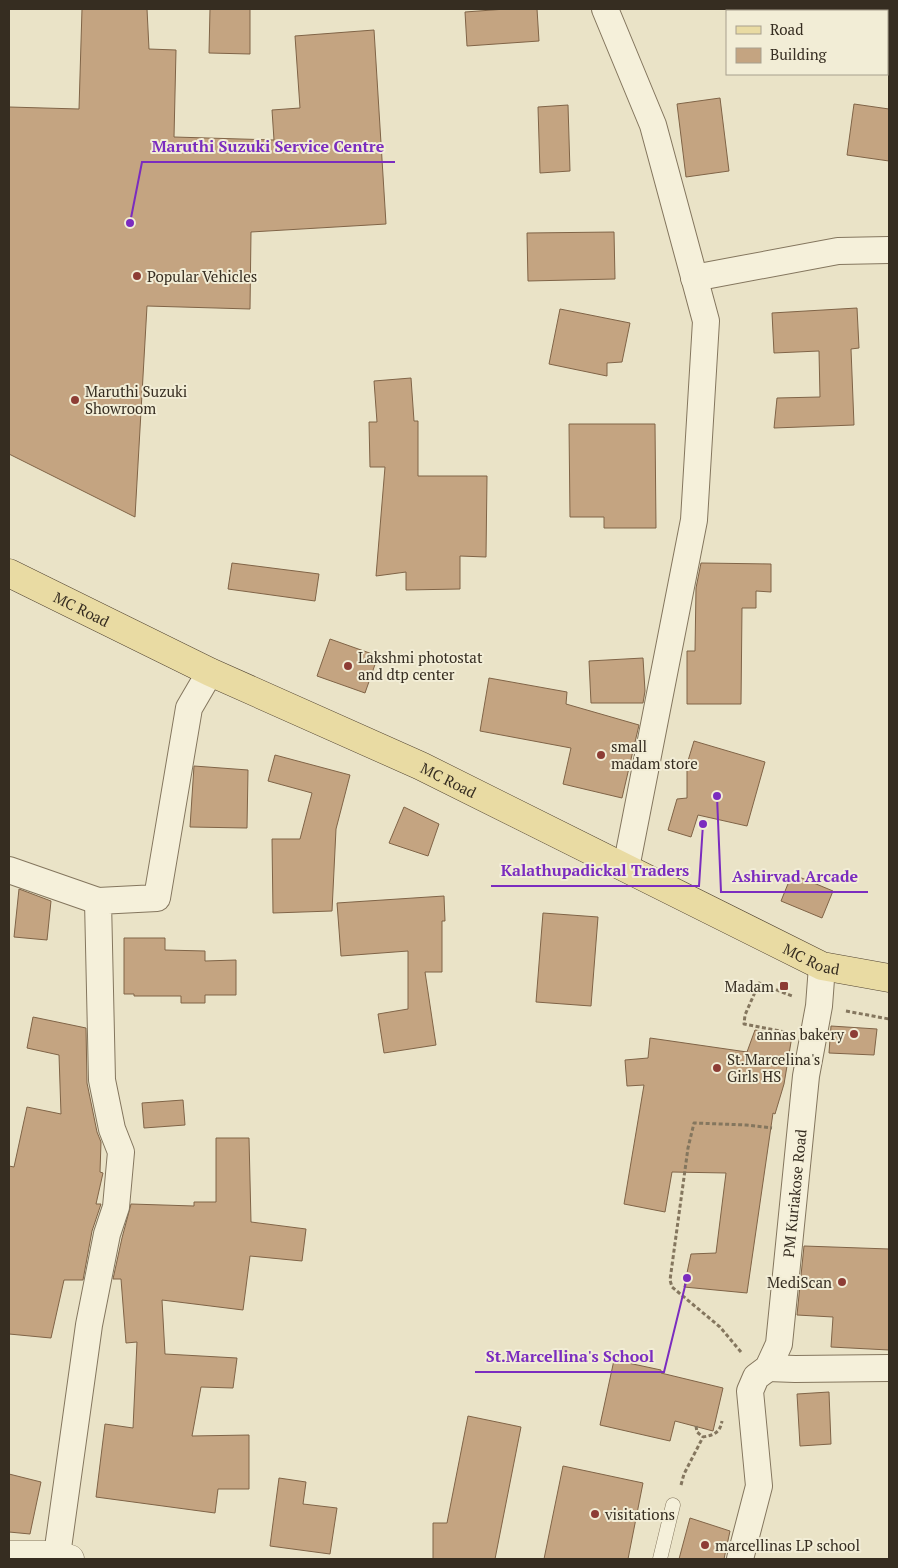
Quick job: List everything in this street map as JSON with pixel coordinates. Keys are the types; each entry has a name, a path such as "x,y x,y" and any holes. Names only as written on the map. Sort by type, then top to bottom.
{"main road":[{"name":"MC Road","path":"9,573 210,672 421,766 822,966 889,978"}],"street":[{"path":"604,9 653,125 706,321 694,520 626,868"},
{"path":"694,278 838,251 889,250"},
{"path":"9,870 98,901 157,898 189,708 210,672"},
{"path":"9,1556 63,1557 89,1325 108,1234 116,1207 121,1152 112,1129 102,1080 98,901"},
{"name":"PM Kuriakose Road","path":"740,1559 759,1486 750,1391 756,1377 768,1368 779,1344 806,1076 819,1006 822,966"},
{"path":"768,1368 796,1370 889,1368"}],"lane":[{"path":"660,1559 673,1505"}],"path":[{"path":"787,1033 744,1024 745,1015 759,983 819,1006 889,1019"},
{"path":"741,1352 720,1327 672,1288 670,1280 688,1148 694,1124 746,1125 779,1129"},
{"path":"696,1426 697,1432 704,1437 714,1436 720,1429"},
{"path":"684,1474 704,1437"}],"building":[{"path":"82,9 147,9 149,49 176,50 174,137 274,140 272,110 300,108 295,36 374,30 386,224 251,232 250,309 147,306 135,517 9,454 9,107 79,109"},
{"path":"210,9 250,9 250,54 209,53"},
{"path":"537,9 539,41 467,46 465,12"},
{"path":"720,98 729,171 686,177 677,104"},
{"path":"854,104 889,109 889,161 847,155"},
{"path":"568,105 570,171 540,173 538,107"},
{"path":"614,232 615,279 528,281 527,233"},
{"path":"857,308 859,348 851,349 854,425 774,428 777,398 820,397 819,351 774,353 772,313"},
{"path":"560,309 630,323 622,362 607,363 607,376 549,364"},
{"path":"411,378 414,421 418,421 418,476 487,476 486,557 460,556 460,589 406,590 406,572 376,576 385,467 370,467 369,422 377,422 374,381"},
{"path":"569,424 655,424 656,528 604,528 604,517 570,517"},
{"path":"232,563 319,574 315,601 228,589"},
{"path":"701,563 771,564 771,592 756,591 756,608 742,608 741,704 687,704 687,651 695,651 696,588"},
{"name":"Lakshmi photostat and dtp center","path":"330,639 378,656 365,693 317,676"},
{"path":"643,658 645,691 643,703 591,703 589,661"},
{"path":"489,678 567,692 566,704 639,725 622,798 563,784 571,748 480,731"},
{"path":"694,741 765,762 747,826 698,815 691,837 668,830 677,799 687,798 687,764"},
{"path":"275,755 350,775 336,829 332,911 273,913 272,839 300,839 312,793 268,781"},
{"path":"194,766 248,770 247,828 190,827"},
{"path":"404,807 439,824 428,856 389,843"},
{"path":"792,874 833,891 822,918 781,901"},
{"path":"19,889 51,901 47,940 14,937"},
{"path":"444,896 445,921 442,921 442,972 425,972 436,1045 384,1053 378,1014 408,1009 408,951 341,956 337,903"},
{"path":"543,913 598,917 591,1006 536,1002"},
{"path":"124,938 165,938 165,950 205,951 205,961 236,960 236,995 205,995 205,1003 181,1003 181,996 134,996 134,994 124,994"},
{"path":"33,1017 86,1028 87,1083 97,1132 101,1142 100,1172 103,1173 96,1204 101,1204 92,1231 83,1280 64,1280 51,1338 9,1334 9,1166 14,1167 27,1107 61,1114 59,1055 27,1048"},
{"path":"831,1026 877,1029 874,1055 829,1053"},
{"path":"755,1030 792,1036 784,1084 775,1114 773,1113 747,1293 684,1287 691,1254 716,1253 726,1173 672,1172 665,1212 624,1204 644,1085 627,1086 625,1060 648,1058 650,1038 747,1052"},
{"path":"183,1100 185,1125 144,1128 142,1103"},
{"path":"216,1138 249,1138 251,1222 306,1229 302,1261 250,1256 243,1310 162,1300 165,1354 237,1358 233,1388 201,1387 192,1436 249,1435 249,1489 218,1489 215,1513 96,1497 105,1424 133,1428 137,1342 126,1343 121,1279 113,1279 131,1204 194,1206 194,1202 216,1202"},
{"name":"MediScan","path":"804,1246 889,1249 889,1350 831,1347 833,1317 797,1315"},
{"path":"614,1360 661,1370 661,1373 723,1388 713,1431 675,1421 670,1441 600,1425"},
{"path":"829,1392 831,1444 800,1446 797,1394"},
{"path":"468,1416 521,1427 495,1559 433,1559 433,1523 447,1523"},
{"name":"visitations","path":"563,1466 643,1483 628,1559 544,1559"},
{"path":"9,1474 41,1482 30,1534 9,1532"},
{"path":"279,1478 306,1482 303,1504 337,1508 330,1554 270,1546"},
{"name":"marcellinas LP school","path":"690,1518 730,1531 724,1559 679,1559"}],"place":[{"name":"Maruthi Suzuki Service Centre","path":"130,223"},
{"name":"Popular Vehicles","path":"137,276"},
{"name":"Maruthi Suzuki Showroom","path":"75,400"},
{"name":"Lakshmi photostat and dtp center","path":"348,666"},
{"name":"small madam store","path":"601,755"},
{"name":"Ashirvad Arcade","path":"717,796"},
{"name":"Kalathupadickal Traders","path":"703,824"},
{"name":"Madam","path":"784,986"},
{"name":"annas bakery","path":"854,1034"},
{"name":"St.Marcelina's Girls HS","path":"717,1068"},
{"name":"St.Marcellina's School","path":"687,1278"},
{"name":"MediScan","path":"842,1282"},
{"name":"visitations","path":"595,1514"},
{"name":"marcellinas LP school","path":"705,1545"}]}
